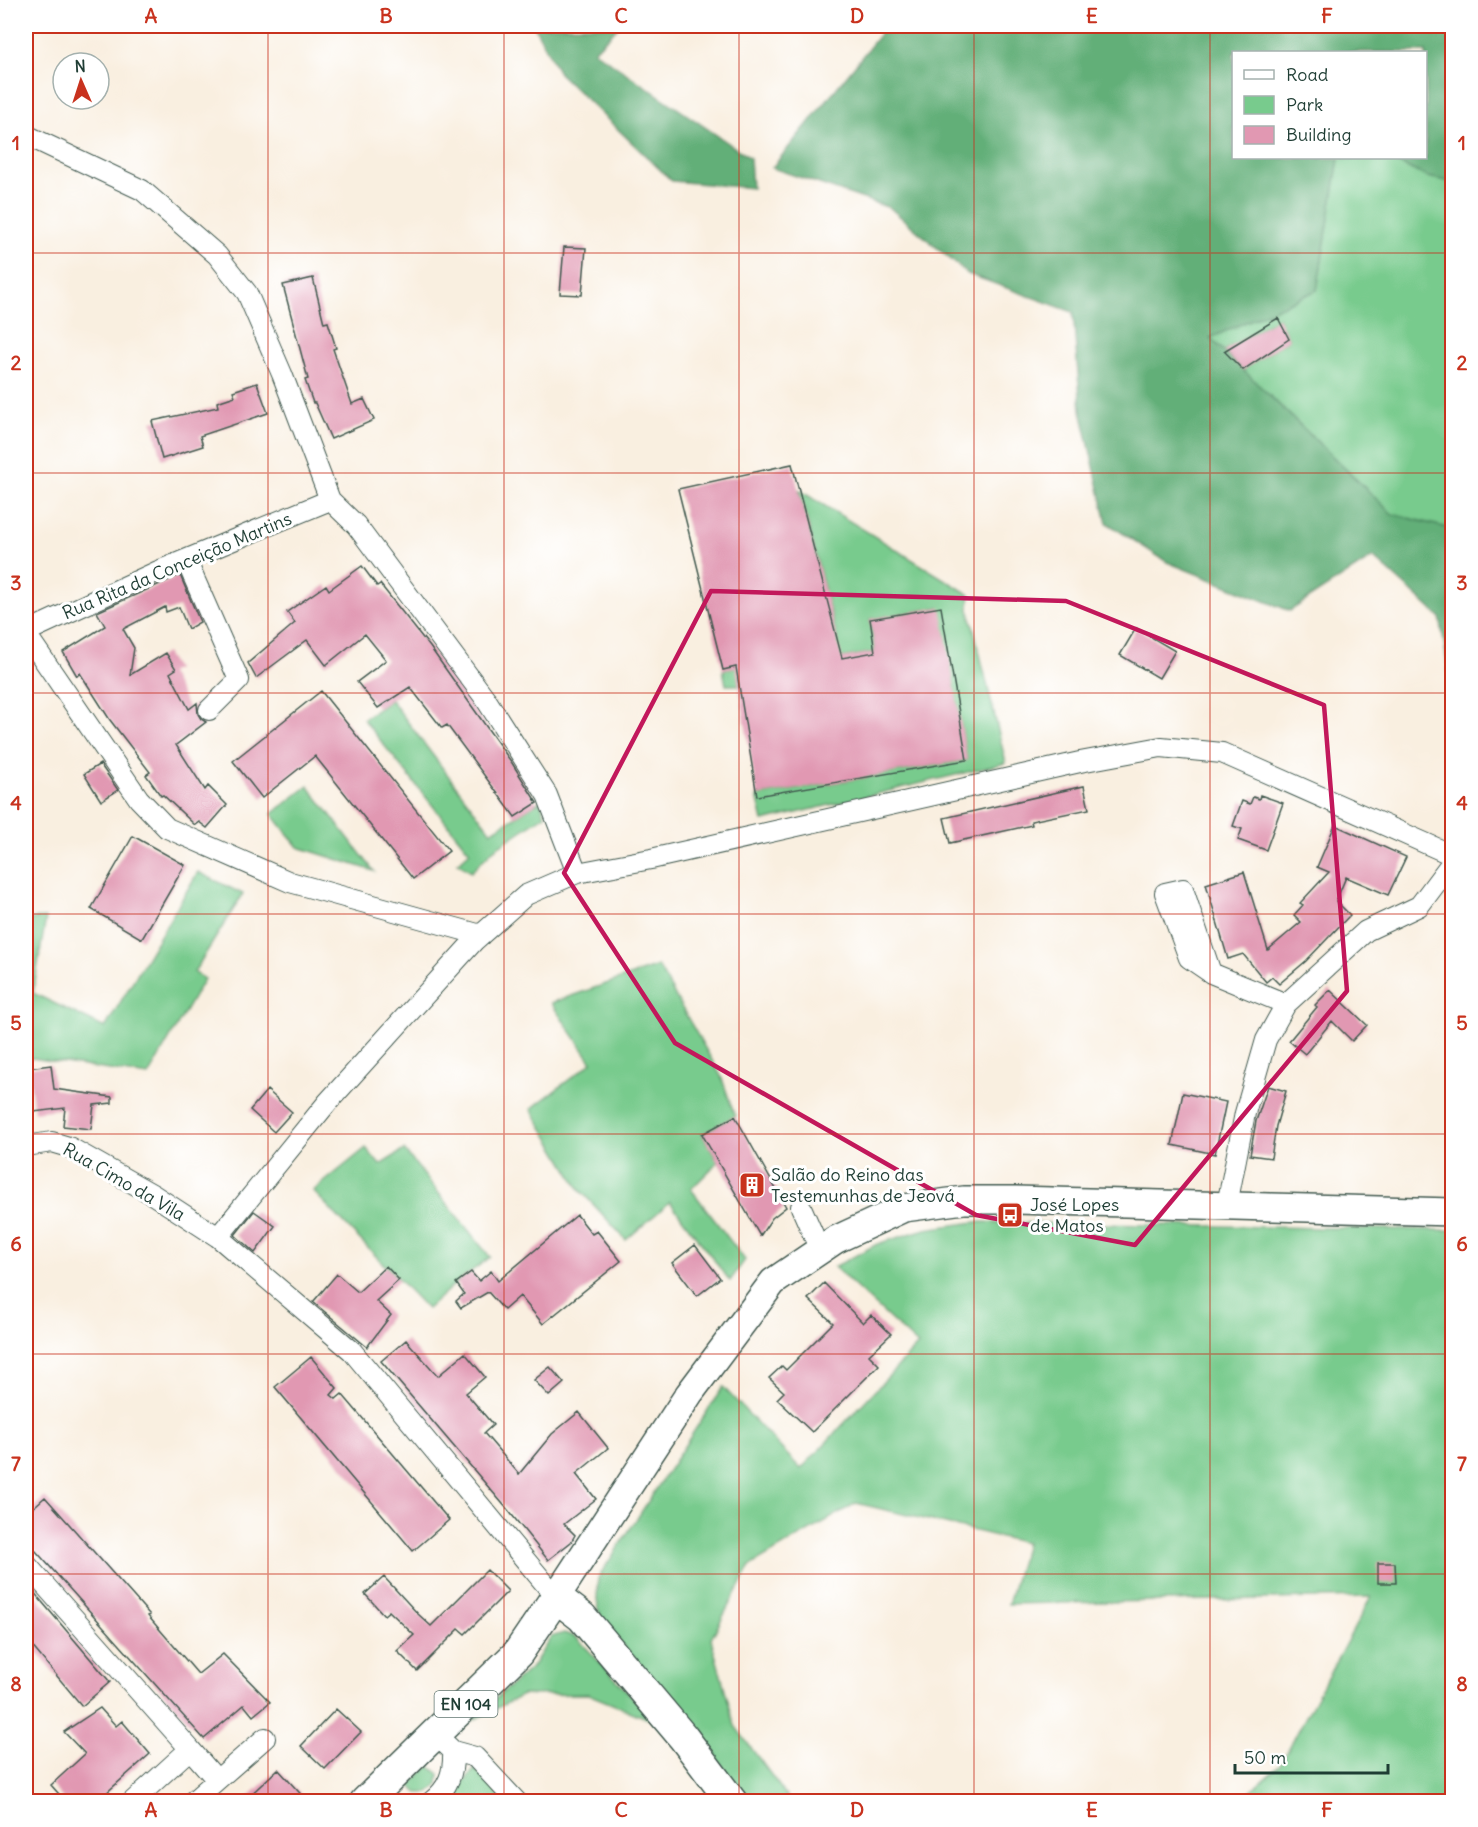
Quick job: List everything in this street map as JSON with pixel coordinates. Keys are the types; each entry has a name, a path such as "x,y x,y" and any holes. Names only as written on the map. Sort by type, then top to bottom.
{"main road":[{"name":"EN 104","path":"366,1802 444,1742 518,1653 556,1597"},
{"path":"556,1597 582,1617 683,1737 732,1802"}],"street":[{"path":"26,135 142,190 217,255 247,293 282,374 330,500 356,525 485,698 547,795 577,873"},
{"name":"Rua Rita da Conceição Martins","path":"26,633 186,560 330,500"},
{"path":"186,560 239,680 209,710"},
{"path":"26,633 139,799 168,828 290,882 481,935"},
{"path":"218,1237 327,1103 481,935 526,895 577,873 651,859 1080,762 1161,747 1222,753 1452,855"},
{"path":"1227,1205 1245,1113 1266,1040 1287,1004 1366,931 1419,906 1452,862"},
{"path":"1211,973 1287,1004"},
{"name":"Rua Cimo da Vila","path":"26,1146 52,1142 69,1147 152,1194 218,1237 352,1351 556,1597"},
{"path":"556,1597 689,1394 772,1282 835,1240 904,1208 964,1200 1016,1200 1452,1212"},
{"path":"801,1207 820,1250"},
{"path":"26,1564 217,1780"},
{"path":"192,1802 265,1738"},
{"path":"431,1802 447,1787 454,1768 444,1742"},
{"path":"444,1742 475,1757 517,1802"},
{"path":"132,1802 190,1749"}],"highlighted area":[{"path":"711,591 1066,601 1324,705 1347,991 1135,1245 976,1215 675,1043 564,873"}],"green space":[{"path":"534,26 619,26 594,51 750,158 752,188 672,181 559,73"},
{"path":"871,26 1452,26 1452,182 1428,177 1389,159 1427,159 1427,51 1232,51 1232,159 1339,159 1317,290 1210,338 1392,514 1452,529 1452,693 1440,617 1373,557 1290,611 1167,562 1107,523 1081,411 1073,312 968,274 890,208 772,168 881,33"},
{"path":"1339,159 1389,159 1428,177 1452,182 1452,529 1392,514 1243,370 1289,339 1278,318 1224,351 1210,338 1317,290"},
{"path":"799,490 970,595 969,609 1006,763 763,821 757,796 967,760 940,607 870,619 875,652 738,676 739,685 726,685 723,670 838,642"},
{"path":"391,700 491,832 540,801 545,815 493,850 471,872 458,863 470,852 363,719"},
{"path":"308,786 374,871 298,847 272,814"},
{"path":"198,872 243,894 194,972 204,979 148,1076 26,1057 26,919 46,918 33,993 105,1028"},
{"path":"658,966 721,1076 735,1116 702,1134 718,1162 691,1189 745,1260 730,1281 670,1202 626,1240 580,1190 531,1109 592,1062 551,1003"},
{"path":"366,1148 380,1165 404,1150 490,1257 427,1309 313,1191"},
{"path":"975,1222 1452,1230 1452,1801 1239,1801 1279,1766 1371,1597 1008,1604 1026,1543 856,1503 750,1566 711,1639 735,1726 791,1802 749,1801 692,1727 601,1620 597,1600 598,1578 723,1387 801,1469 918,1345 834,1267 877,1244 925,1229"},
{"path":"564,1633 576,1637 656,1722 588,1694 523,1695 469,1722 533,1666 551,1637"},
{"path":"429,1766 439,1774 438,1785 429,1793 418,1793 410,1785"},
{"path":"475,1769 505,1802 446,1802"}],"building":[{"path":"564,247 586,248 582,295 560,294"},
{"path":"313,278 324,323 328,322 336,348 333,349 352,404 364,399 374,420 331,439 313,403 305,380 308,379 283,285"},
{"path":"1278,318 1289,339 1243,370 1224,351"},
{"path":"257,383 268,413 200,436 203,446 162,459 152,421 218,407 217,402 235,396 233,391"},
{"path":"792,464 842,658 875,652 870,619 941,607 967,760 757,796 736,667 723,670 678,489"},
{"path":"362,566 377,586 380,584 430,647 512,763 537,803 515,817 447,725 442,728 410,687 378,708 357,682 386,660 365,634 326,665 307,640 256,678 248,663 295,623 287,612 326,585 329,590"},
{"path":"180,575 200,622 188,629 179,607 166,612 165,607 123,629 134,648 130,675 166,653 176,669 170,673 189,709 197,703 198,714 206,722 176,745 205,790 208,786 227,805 207,828 199,822 195,825 163,795 161,796 146,775 150,772 110,720 80,673 77,676 63,652 105,626 97,612"},
{"path":"1136,628 1175,651 1159,678 1120,655"},
{"path":"321,691 449,851 413,879 315,756 262,798 233,761"},
{"path":"100,764 118,790 101,801 84,774"},
{"path":"1084,786 1089,809 1031,821 1032,825 950,843 944,818"},
{"path":"1260,795 1283,803 1266,850 1238,840 1242,829 1233,826 1242,801 1250,804 1253,797 1259,799"},
{"path":"1335,825 1406,857 1388,895 1346,877 1336,901 1350,915 1306,961 1279,984 1272,977 1266,982 1243,954 1228,959 1206,884 1244,872 1268,950 1301,922 1294,915 1303,905 1300,903 1329,872 1317,867"},
{"path":"133,836 185,865 142,939 91,909"},
{"path":"1330,990 1367,1025 1352,1041 1332,1021 1305,1054 1289,1041 1317,1007 1315,1005"},
{"path":"51,1065 54,1089 112,1097 112,1103 94,1105 91,1129 63,1126 65,1108 34,1112 28,1068"},
{"path":"1268,1086 1286,1091 1276,1126 1271,1158 1250,1155 1256,1121"},
{"path":"267,1090 292,1112 274,1132 250,1110"},
{"path":"1183,1093 1226,1102 1215,1154 1172,1145"},
{"name":"Salão do Reino das Testemunhas de Jeová","path":"735,1116 786,1207 772,1218 760,1236 702,1134"},
{"path":"254,1211 275,1226 255,1253 235,1235"},
{"path":"577,1215 592,1234 597,1231 621,1261 543,1324 520,1296 504,1310 488,1292 461,1308 456,1301 464,1294 456,1283 471,1272 479,1281 491,1271 498,1281"},
{"path":"695,1245 720,1278 697,1296 672,1263"},
{"path":"386,1266 399,1280 376,1301 391,1315 367,1347 313,1302 337,1274 358,1292"},
{"path":"824,1283 863,1323 871,1315 891,1334 869,1355 879,1365 812,1432 777,1399 784,1392 769,1378 782,1366 786,1370 833,1323 808,1299"},
{"path":"406,1340 438,1376 465,1353 485,1377 466,1393 493,1425 484,1433 519,1474 552,1434 579,1412 608,1448 576,1474 596,1499 564,1524 575,1535 571,1542 548,1560 381,1361"},
{"path":"311,1357 337,1388 331,1395 336,1399 342,1394 449,1520 413,1551 275,1387"},
{"path":"550,1367 564,1383 549,1396 534,1380"},
{"path":"45,1497 150,1615 148,1616 198,1674 223,1654 270,1702 253,1716 244,1705 204,1739 26,1540 26,1514"},
{"path":"1378,1563 1395,1563 1396,1583 1378,1583"},
{"path":"487,1570 508,1591 465,1634 459,1629 417,1671 397,1651 414,1635 389,1611 384,1615 365,1594 384,1577 431,1626"},
{"path":"26,1583 110,1682 82,1706 26,1639"},
{"path":"100,1708 116,1726 122,1721 150,1754 96,1802 66,1802 51,1785 85,1754 64,1732"},
{"path":"336,1709 361,1732 325,1769 301,1746"},
{"path":"278,1769 308,1802 243,1802"}],"place":[{"name":"Salão do Reino das Testemunhas de Jeová","path":"752,1185"},
{"name":"José Lopes de Matos","path":"1010,1215"}]}
